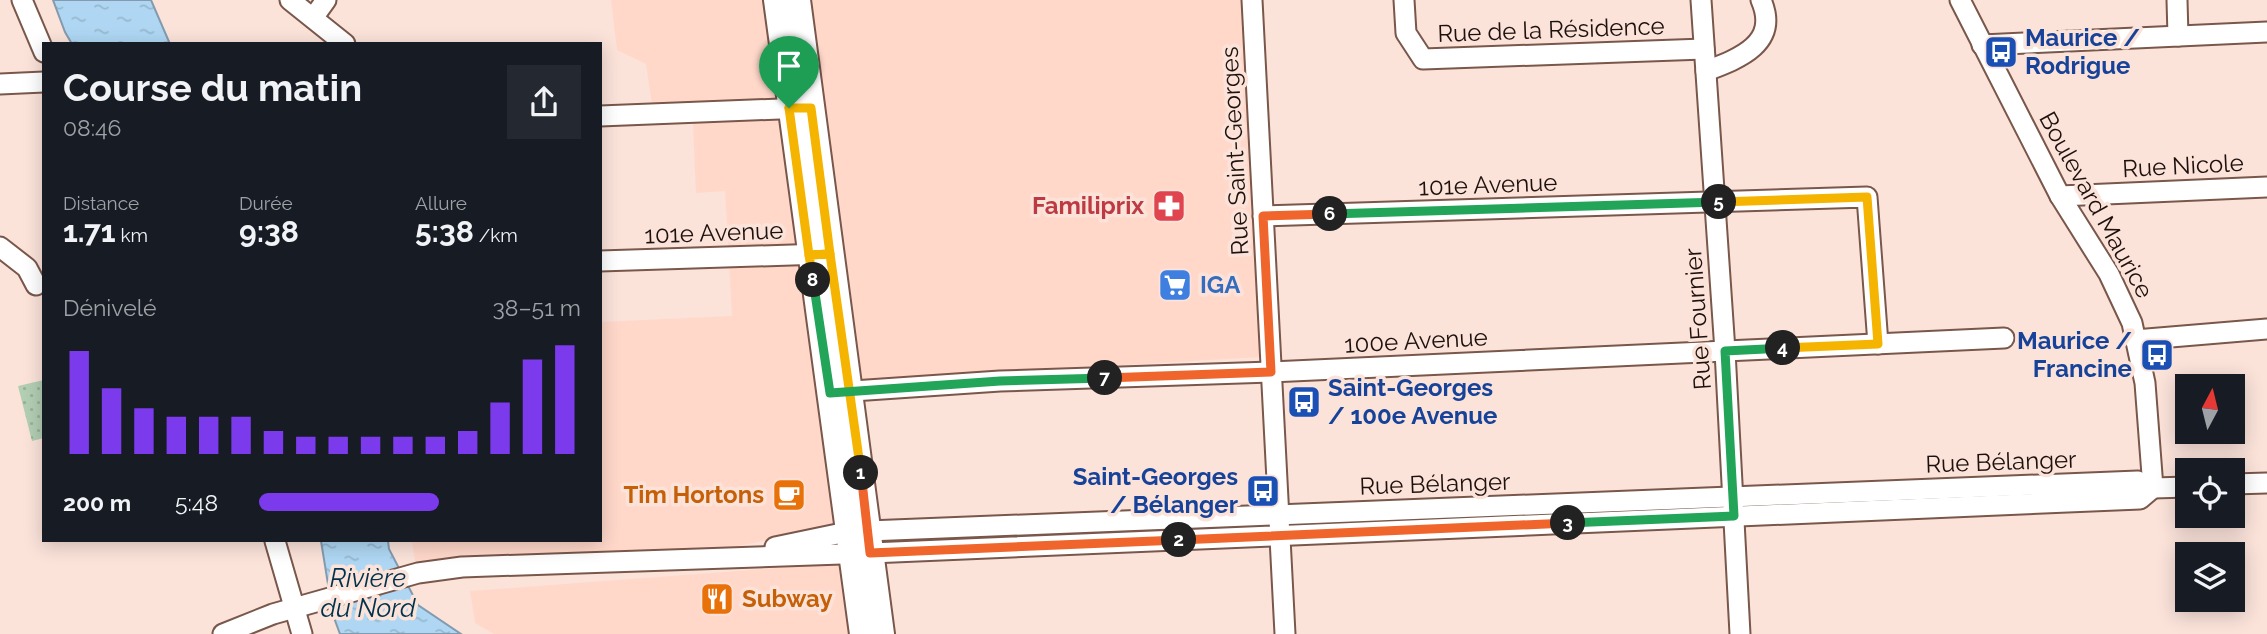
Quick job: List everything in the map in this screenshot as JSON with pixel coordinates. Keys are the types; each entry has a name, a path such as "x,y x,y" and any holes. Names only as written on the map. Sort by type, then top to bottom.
{"main road":[{"path":"776,0 800,108 840,392 859,543 862,634"},
{"path":"798,0 800,108"},
{"path":"859,543 882,634"}],"street":[{"path":"22,0 42,47"},
{"path":"290,0 343,42"},
{"path":"313,18 326,0"},
{"name":"Rue Saint-Georges","path":"1252,0 1285,634"},
{"name":"Rue de la Résidence","path":"1404,0 1406,33 1423,59 1704,49"},
{"name":"Rue Fournier","path":"1701,0 1725,351 1740,634"},
{"path":"1706,71 1741,58 1760,40 1766,13 1761,0"},
{"name":"Boulevard Maurice","path":"1960,0 2060,197 2109,274 2132,323 2145,383 2153,488"},
{"path":"2177,0 2178,36"},
{"path":"1982,45 2267,32"},
{"path":"0,83 42,82"},
{"path":"602,116 800,108"},
{"name":"Rue Nicole","path":"2060,197 2267,187"},
{"name":"101e Avenue","path":"1263,216 1867,197 1878,344"},
{"path":"0,247 27,268 36,285"},
{"name":"101e Avenue","path":"602,261 819,254"},
{"path":"2135,340 2267,329"},
{"name":"100e Avenue","path":"840,392 1000,381 1271,372 2004,338"},
{"name":"Rue Bélanger","path":"859,543 1280,536 1374,532 1515,516 1892,500 2138,481 2153,488 2175,487"},
{"path":"2245,484 2267,483"},
{"path":"1373,511 1374,532"},
{"name":"Rue Bélanger","path":"223,634 250,621 418,573 462,567 719,558 859,543 1279,515 1373,511 1515,516"},
{"path":"275,542 302,634"}],"shaded area":[{"path":"611,0 764,0 838,527 717,550 415,561 412,542 602,542 602,322 732,316 725,191 696,193 692,103 652,105 646,64 617,50"},
{"path":"801,0 1242,0 1261,357 851,381"},
{"path":"844,563 856,634 494,634 475,623 470,591"}],"green space":[{"path":"42,380 42,438 32,441 18,386"}],"water":[{"path":"53,0 151,0 169,42 71,42"},
{"name":"Rivière du Nord","path":"321,542 388,542 389,549 418,605 461,634 340,634 333,615"}],"place":[{"name":"Maurice / Rodrigue","path":"2001,52"},
{"name":"Familiprix","path":"1169,206"},
{"name":"IGA","path":"1175,285"},
{"name":"Maurice / Francine","path":"2157,355"},
{"name":"Saint-Georges / 100e Avenue","path":"1304,402"},
{"name":"Saint-Georges / Bélanger","path":"1263,491"},
{"name":"Tim Hortons","path":"789,495"},
{"name":"Subway","path":"717,599"}],"route":[{"path":"789,108 809,255 830,254 851,392 870,553 1734,516 1725,351 1878,344 1867,197 1263,216 1271,372 1000,381 851,392 830,393 809,255 830,254 811,108 789,108"}]}
